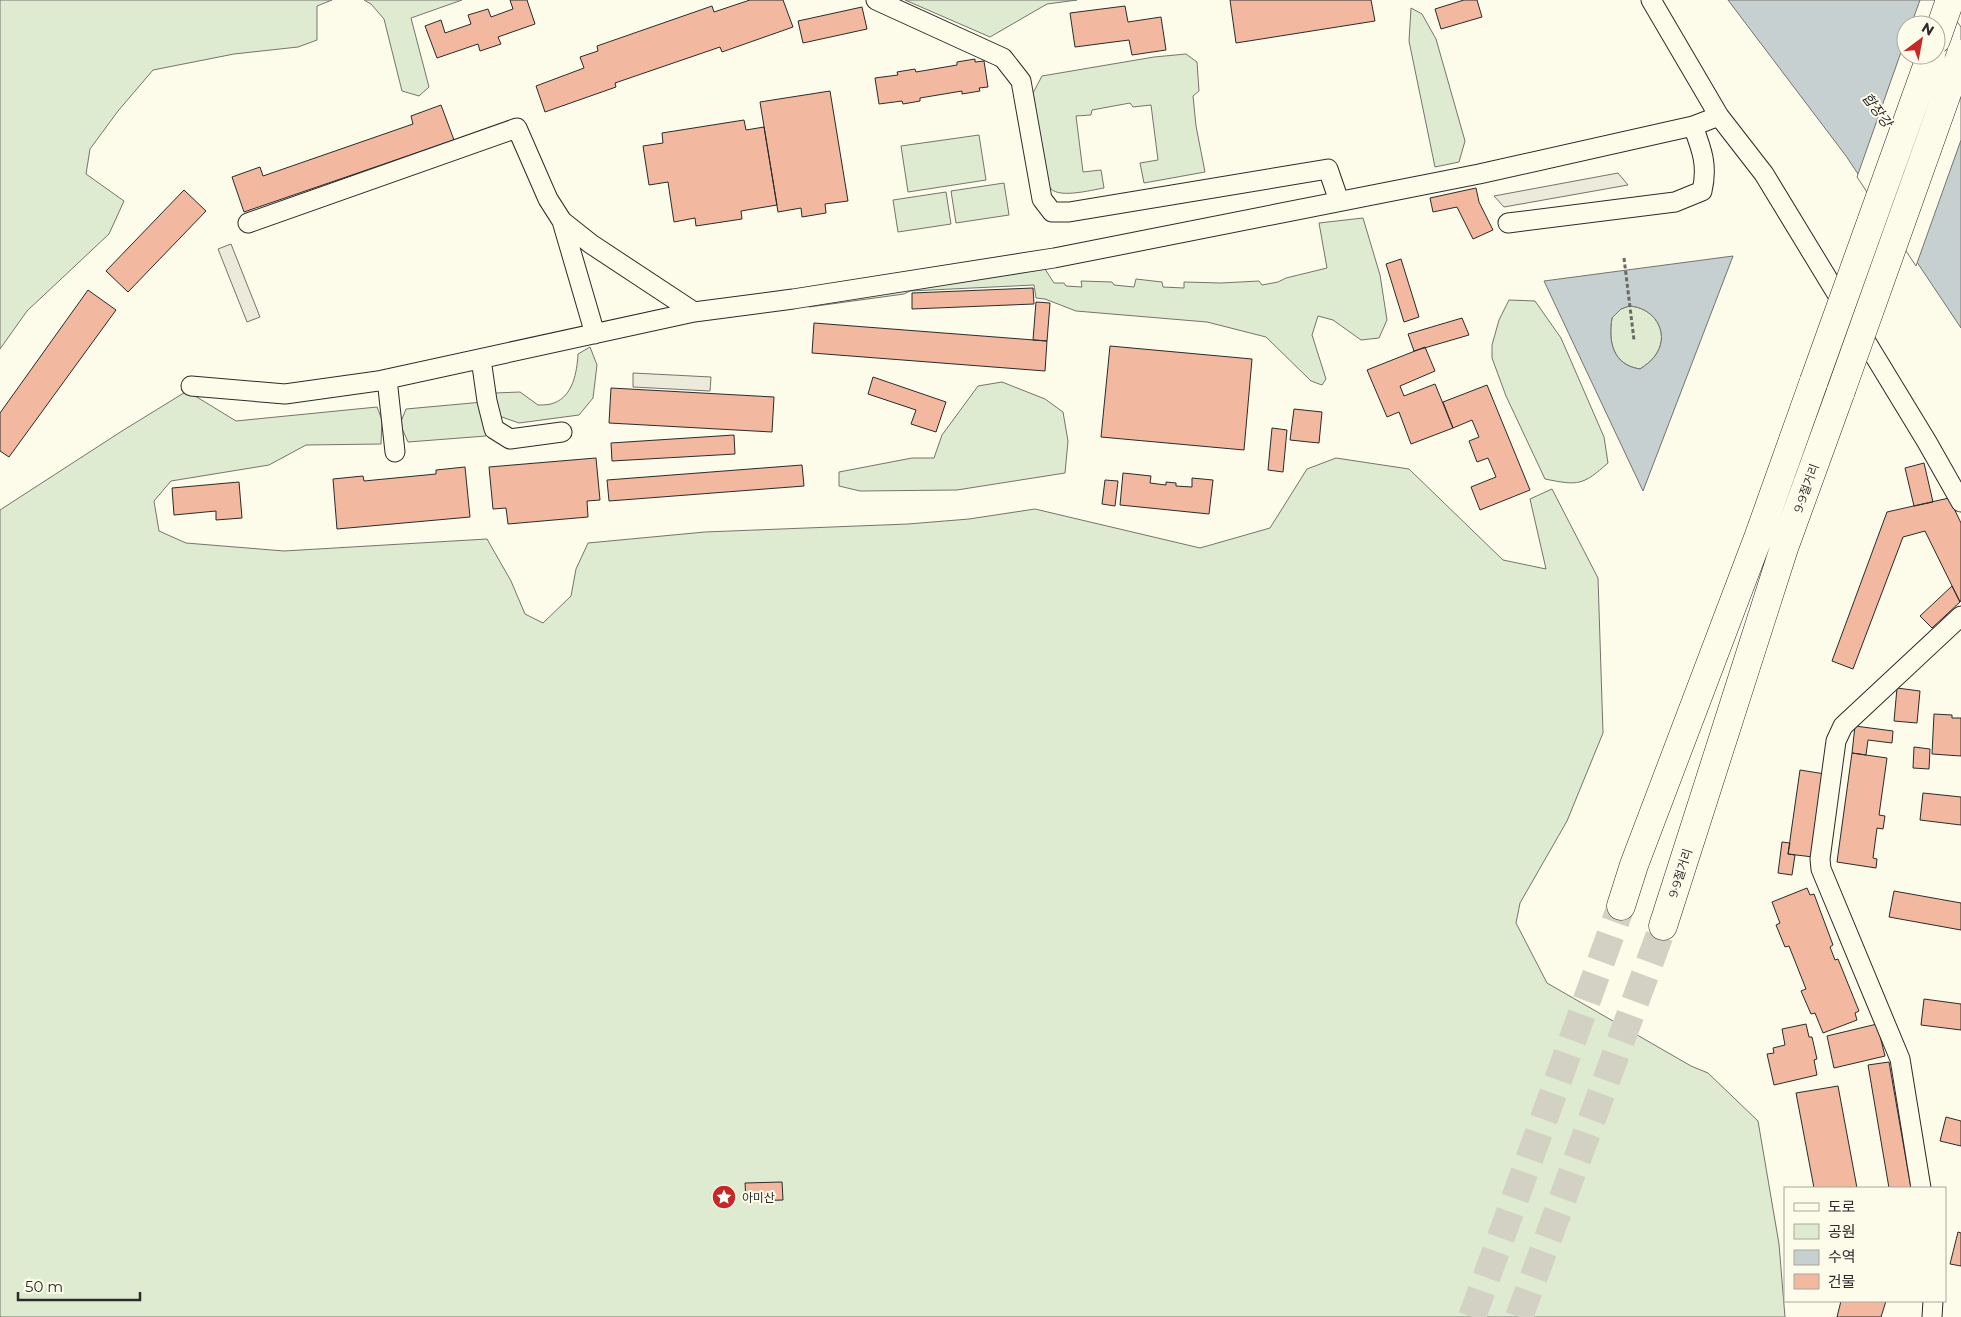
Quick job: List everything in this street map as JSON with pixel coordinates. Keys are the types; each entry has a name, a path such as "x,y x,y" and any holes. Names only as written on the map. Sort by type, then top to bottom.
{"highway":[{"path":"1945,15 1950,0"},
{"name":"9·9절거리","path":"1662,926 1784,548 1961,54"},
{"path":"1621,906 1634,865 1758,538 1926,65"}],"street":[{"path":"876,0 1004,58 1021,81 1042,199 1052,212 1078,211 1328,169 1339,201"},
{"path":"1651,0 1719,116 1764,174 1927,442 1961,502"},
{"path":"192,386 285,394 387,379 694,312 793,299 1054,258 1479,174 1693,126 1719,116"},
{"path":"1508,223 1676,202 1702,190 1705,178 1703,154 1693,126"},
{"path":"248,223 516,128 548,199 562,221 595,334"},
{"path":"562,221 591,244 694,312"},
{"path":"481,359 487,401 494,429 510,439 562,432"},
{"path":"387,379 395,452"},
{"path":"1921,1187 1900,1059 1821,869 1820,859 1836,741 1843,726 1961,616"},
{"path":"1932,1317 1933,1302"}],"path":[{"path":"1624,258 1634,340"}],"green space":[{"path":"0,0 332,0 317,6 317,40 298,47 234,54 153,70 118,111 90,149 86,174 124,201 109,234 27,311 0,349"},
{"path":"364,0 462,0 411,18 429,87 419,96 402,91 384,19 371,4"},
{"path":"905,0 1077,0 1047,4 990,37"},
{"path":"1411,8 1422,14 1436,39 1465,141 1459,162 1435,167 1409,41"},
{"path":"1186,54 1197,62 1199,91 1193,96 1196,126 1205,172 1144,183 1140,163 1158,160 1151,105 1133,107 1130,103 1092,110 1091,115 1076,116 1083,172 1101,170 1104,188 1066,193 1053,190 1049,186 1033,93 1042,76 1154,57"},
{"path":"979,135 986,180 908,192 901,146"},
{"path":"1004,183 1009,215 956,223 951,191"},
{"path":"946,192 951,224 898,232 893,200"},
{"path":"1363,218 1380,275 1387,320 1379,338 1361,340 1333,320 1318,316 1312,335 1326,379 1322,385 1311,381 1266,337 1207,322 1076,311 1045,299 1036,298 1034,285 910,291 904,294 809,307 810,300 1043,266 1054,283 1064,283 1066,286 1082,287 1081,281 1112,282 1114,285 1134,287 1136,279 1162,282 1163,287 1184,288 1184,282 1259,281 1262,285 1327,268 1319,223"},
{"path":"1509,300 1535,301 1561,338 1604,437 1608,463 1586,480 1566,483 1545,479 1506,396 1492,358 1492,345 1499,320"},
{"path":"1629,306 1638,307 1652,316 1660,329 1661,345 1657,353 1640,369 1624,363 1614,351 1612,344 1612,318 1621,309"},
{"path":"590,347 597,365 593,398 579,415 519,423 499,416 495,393 520,392 538,405 550,404 560,400 566,395 573,383 578,354"},
{"path":"1002,382 1045,399 1063,412 1068,441 1065,473 957,490 860,491 839,486 839,472 912,458 934,458 942,435 978,386"},
{"path":"187,391 236,421 377,407 382,420 381,444 306,445 269,465 171,481 154,501 159,531 186,543 284,551 487,539 511,581 525,614 543,623 571,596 576,569 588,543 705,532 908,524 969,519 1035,509 1200,548 1270,528 1307,469 1336,458 1409,469 1503,560 1546,569 1530,499 1552,489 1598,578 1603,733 1567,821 1520,903 1516,923 1547,983 1691,1066 1708,1073 1758,1121 1779,1244 1785,1317 0,1317 0,510"},
{"path":"483,402 486,436 408,442 400,424 406,409"}],"shaded area":[{"path":"1618,173 1628,185 1504,207 1494,196"},
{"path":"231,244 260,317 247,322 218,249"},
{"path":"633,373 711,377 710,391 633,387"}],"water":[{"name":"합장강","path":"1728,0 1938,0 1961,31 1961,328 1846,156"},
{"path":"1733,256 1643,491 1544,281","holes":["1629,306 1638,307 1652,316 1657,322 1661,337 1661,345 1657,353 1640,369 1631,367 1618,357 1614,351 1611,336 1612,318 1621,309"]}],"pier":[{"path":"1920,0 1941,0 1961,27 1961,140 1916,266 1857,177 1896,65 1946,65 1946,15 1915,15"}],"building":[{"path":"510,0 527,0 535,24 498,37 501,44 480,51 478,44 437,58 425,26 441,20 445,33 471,24 468,15 488,9 491,17 513,9"},
{"path":"750,0 783,0 793,27 722,52 720,47 615,83 616,87 545,112 536,86 584,68 580,57 598,51 597,46 712,6 714,12"},
{"path":"1230,0 1371,0 1375,21 1236,43"},
{"path":"1464,0 1477,0 1482,17 1441,29 1435,9"},
{"path":"1125,6 1128,22 1161,17 1166,50 1132,55 1129,40 1075,47 1070,13"},
{"path":"862,7 867,29 803,43 798,21"},
{"path":"975,59 975,62 984,61 988,87 979,88 980,91 962,94 962,91 920,98 920,101 903,104 902,101 879,104 875,78 898,75 897,72 915,69 916,72 957,65 957,62"},
{"path":"830,91 848,201 825,204 826,213 802,217 801,208 778,212 760,102"},
{"path":"441,105 454,140 244,212 232,177 260,167 263,176 413,124 411,116"},
{"path":"744,120 746,130 764,127 777,205 741,211 742,219 696,226 695,218 674,222 668,182 649,185 643,146 663,143 662,133"},
{"path":"1476,188 1479,202 1493,230 1473,239 1457,207 1433,212 1430,198"},
{"path":"184,190 206,211 128,292 106,271"},
{"path":"1401,259 1419,317 1404,322 1386,264"},
{"path":"1033,288 1034,304 912,309 912,293"},
{"path":"88,290 116,310 9,457 0,451 0,413"},
{"path":"1036,302 1050,303 1047,341 1033,340"},
{"path":"1462,318 1469,335 1414,351 1408,334"},
{"path":"814,323 1047,341 1045,371 812,353"},
{"path":"1110,346 1252,359 1244,450 1101,437"},
{"path":"1425,347 1435,371 1400,386 1404,396 1435,384 1453,428 1411,444 1399,412 1387,417 1367,370"},
{"path":"873,377 946,402 936,432 911,424 916,410 868,394"},
{"path":"1487,385 1530,490 1480,510 1471,487 1496,477 1488,458 1477,462 1469,441 1479,437 1472,420 1453,428 1443,402"},
{"path":"611,388 774,397 772,432 609,423"},
{"path":"1294,409 1322,412 1319,443 1290,440"},
{"path":"1272,428 1287,430 1283,472 1268,470"},
{"path":"734,435 735,454 612,461 611,443"},
{"path":"596,458 600,500 587,501 588,517 508,524 506,508 493,509 489,467"},
{"path":"1924,463 1933,502 1914,506 1905,468"},
{"path":"802,465 804,486 609,501 607,480"},
{"path":"465,467 470,517 337,529 333,479 363,476 364,481 436,474 436,470"},
{"path":"1123,473 1151,476 1150,483 1166,485 1166,482 1176,483 1176,486 1192,487 1192,478 1213,480 1209,514 1120,505"},
{"path":"1105,480 1118,481 1115,506 1102,504"},
{"path":"239,482 242,518 216,520 216,511 174,515 172,488"},
{"path":"1949,498 1961,523 1960,602 1925,531 1903,537 1853,669 1832,661 1887,512"},
{"path":"1952,586 1960,602 1932,628 1920,616"},
{"path":"1897,688 1920,691 1917,723 1894,721"},
{"path":"1934,714 1952,715 1952,718 1961,718 1961,756 1932,754"},
{"path":"1855,726 1893,731 1892,743 1868,740 1866,755 1852,753"},
{"path":"1914,747 1930,749 1929,769 1913,768"},
{"path":"1852,753 1887,758 1879,815 1885,816 1883,829 1877,828 1873,858 1877,859 1876,868 1837,862"},
{"path":"1800,770 1825,774 1813,857 1788,854"},
{"path":"1923,793 1961,797 1961,825 1920,820"},
{"path":"1782,842 1790,843 1788,854 1795,855 1792,875 1778,873"},
{"path":"1807,888 1810,895 1814,894 1833,945 1830,947 1835,960 1838,959 1859,1011 1855,1013 1857,1020 1823,1033 1815,1013 1811,1014 1801,991 1806,989 1789,946 1785,947 1776,925 1780,923 1772,902"},
{"path":"1894,891 1961,903 1961,930 1889,917"},
{"path":"1924,999 1961,1004 1961,1030 1921,1025"},
{"path":"1806,1024 1809,1037 1812,1037 1817,1059 1814,1060 1817,1075 1774,1085 1767,1054 1774,1053 1773,1048 1785,1045 1782,1029"},
{"path":"1877,1024 1885,1056 1834,1068 1827,1036"},
{"path":"1889,1062 1911,1187 1889,1187 1868,1065"},
{"path":"1838,1086 1857,1187 1814,1187 1796,1093"},
{"path":"1946,1117 1961,1121 1961,1146 1940,1141"},
{"path":"782,1182 783,1200 746,1201 745,1183"},
{"path":"1958,1232 1961,1233 1961,1266 1950,1264"},
{"path":"1841,1302 1886,1302 1881,1317 1837,1317"}],"tunnel":[{"path":"1472,1317 1621,906"},
{"path":"1519,1317 1663,926"}],"place":[{"name":"아미산","path":"724,1197"}]}
